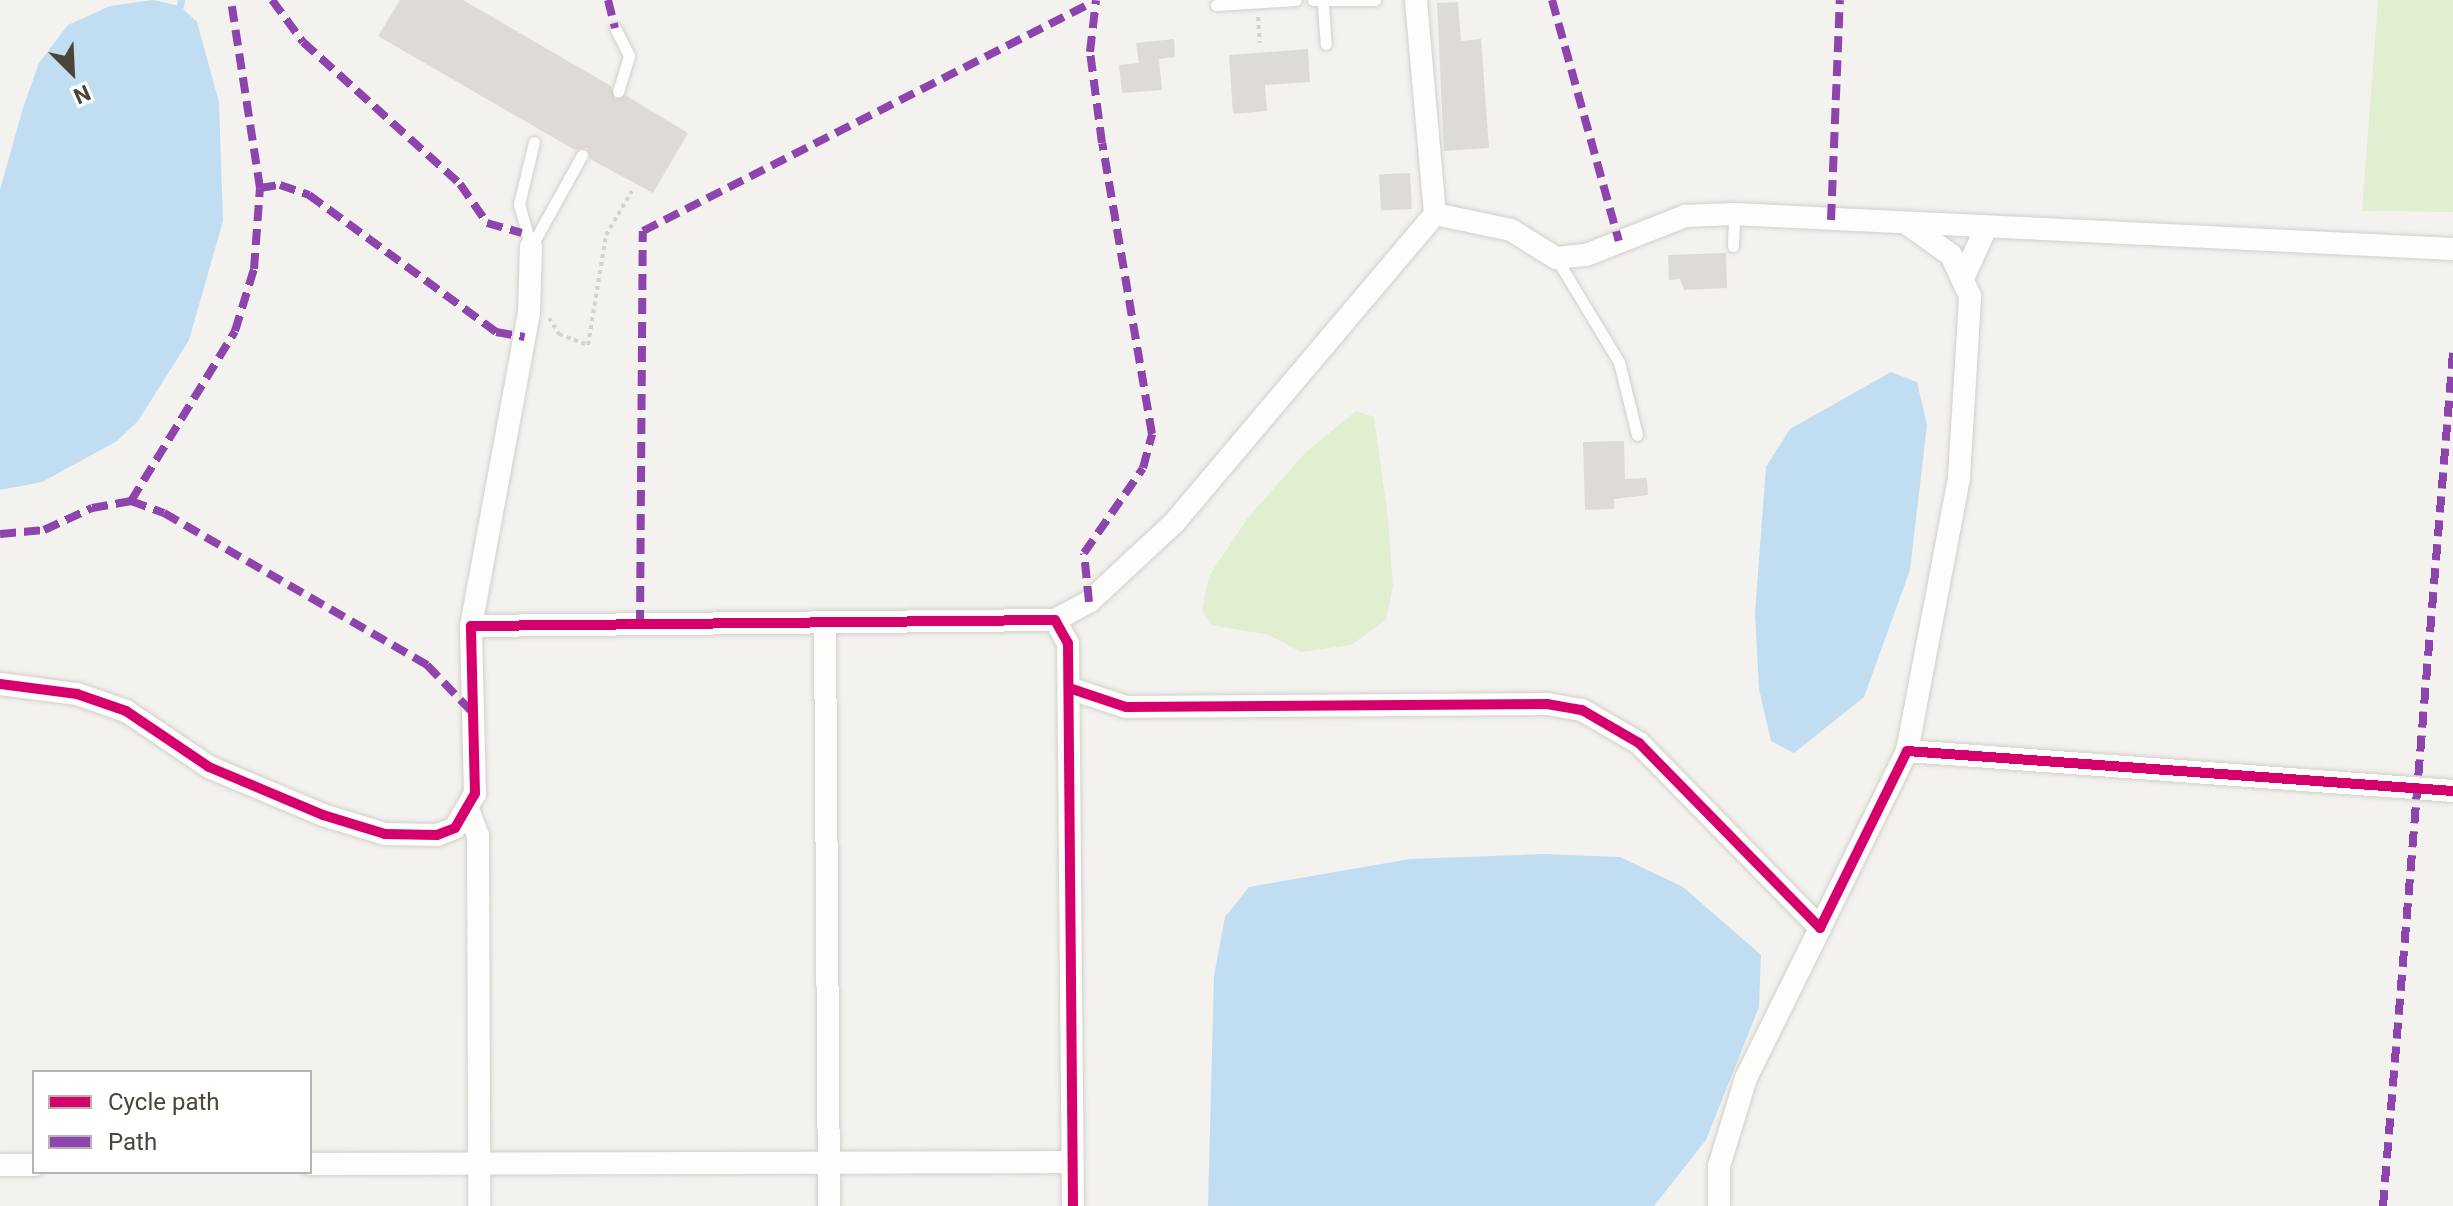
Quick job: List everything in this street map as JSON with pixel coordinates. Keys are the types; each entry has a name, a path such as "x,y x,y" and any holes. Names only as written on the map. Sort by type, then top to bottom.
{"street":[{"path":"471,626 825,626 1055,620 1089,602 1174,523 1435,214 1416,0"},
{"path":"1435,214 1511,230 1556,258 1586,255 1685,216 1734,214 1985,230 2453,249"},
{"path":"1908,225 1965,274"},
{"path":"1719,1206 1719,1166 1746,1078 1907,751 1959,478 1965,274 1985,230"},
{"path":"0,684 77,694 126,711 254,790 352,825 437,835 469,812 475,794 471,626 531,303 531,247"},
{"path":"1055,620 1068,643 1073,1206"},
{"path":"825,626 829,1206"},
{"path":"1069,688 1126,707 1547,704 1582,710 1639,743 1820,928"},
{"path":"1907,751 2453,791"},
{"path":"469,812 478,835 479,1206"},
{"path":"312,1164 828,1166 1072,1162"},
{"path":"0,1165 32,1165"}],"lane":[{"path":"1216,5 1296,0"},
{"path":"1326,44 1318,2 1375,0"},
{"path":"615,28 629,56 618,91"},
{"path":"531,247 519,204 534,142"},
{"path":"531,247 582,155"},
{"path":"1733,246 1734,214"},
{"path":"1556,258 1619,362 1637,435"}],"path":[{"path":"1258,10 1260,43"},
{"path":"559,334 588,345 595,333 606,235 632,191"}],"green space":[{"path":"2378,0 2453,0 2453,212 2362,211"},
{"path":"1356,411 1374,417 1388,518 1393,586 1386,620 1351,645 1301,652 1269,635 1212,625 1202,610 1209,576 1247,519 1305,453"}],"water":[{"path":"153,0 180,6 197,22 219,102 223,221 189,340 138,421 117,441 42,482 0,490 0,190 23,108 39,63 68,25 110,6"},
{"path":"1891,372 1917,382 1927,425 1910,570 1864,697 1794,753 1771,741 1759,689 1755,613 1766,467 1790,429"},
{"path":"1543,854 1620,857 1683,887 1761,955 1759,1007 1706,1140 1654,1206 1208,1206 1214,976 1225,917 1249,887 1410,859"}],"building":[{"path":"400,0 463,0 611,86 615,99 625,95 688,133 653,193 590,159 587,148 575,150 378,36"},
{"path":"1458,2 1461,41 1481,39 1489,148 1444,151 1437,3"},
{"path":"1174,39 1175,57 1159,59 1162,90 1122,93 1119,65 1139,63 1136,43"},
{"path":"1308,49 1310,82 1265,85 1267,111 1233,114 1229,55"},
{"path":"1410,173 1412,209 1381,211 1379,175"},
{"path":"1726,253 1727,288 1684,290 1680,279 1669,280 1668,255"},
{"path":"1624,441 1625,479 1647,478 1648,495 1614,499 1614,509 1585,510 1583,442"}],"waterway":[{"path":"180,6 181,0"}],"marked path":[{"path":"131,501 235,331 254,269 260,188 231,0"},
{"path":"272,0 303,42 460,184 487,223 522,233"},
{"path":"608,0 615,28"},
{"path":"1089,602 1084,553 1143,468 1152,434 1102,143 1090,52 1096,0"},
{"path":"1552,0 1619,241"},
{"path":"1831,220 1840,0"},
{"path":"640,626 643,231 1091,3"},
{"path":"260,188 280,185 309,195 496,332 525,337"},
{"path":"2383,1206 2453,352"},
{"path":"0,534 44,530 92,508 131,501 164,513 427,665 472,712"}],"cycle path":[{"path":"0,684 77,694 126,711 209,767 323,815 385,834 437,835 455,828 475,794 471,626 1055,620 1068,643 1073,1206"},
{"path":"1069,688 1126,707 1547,704 1582,710 1639,743 1820,928 1907,751 2453,791"}]}
